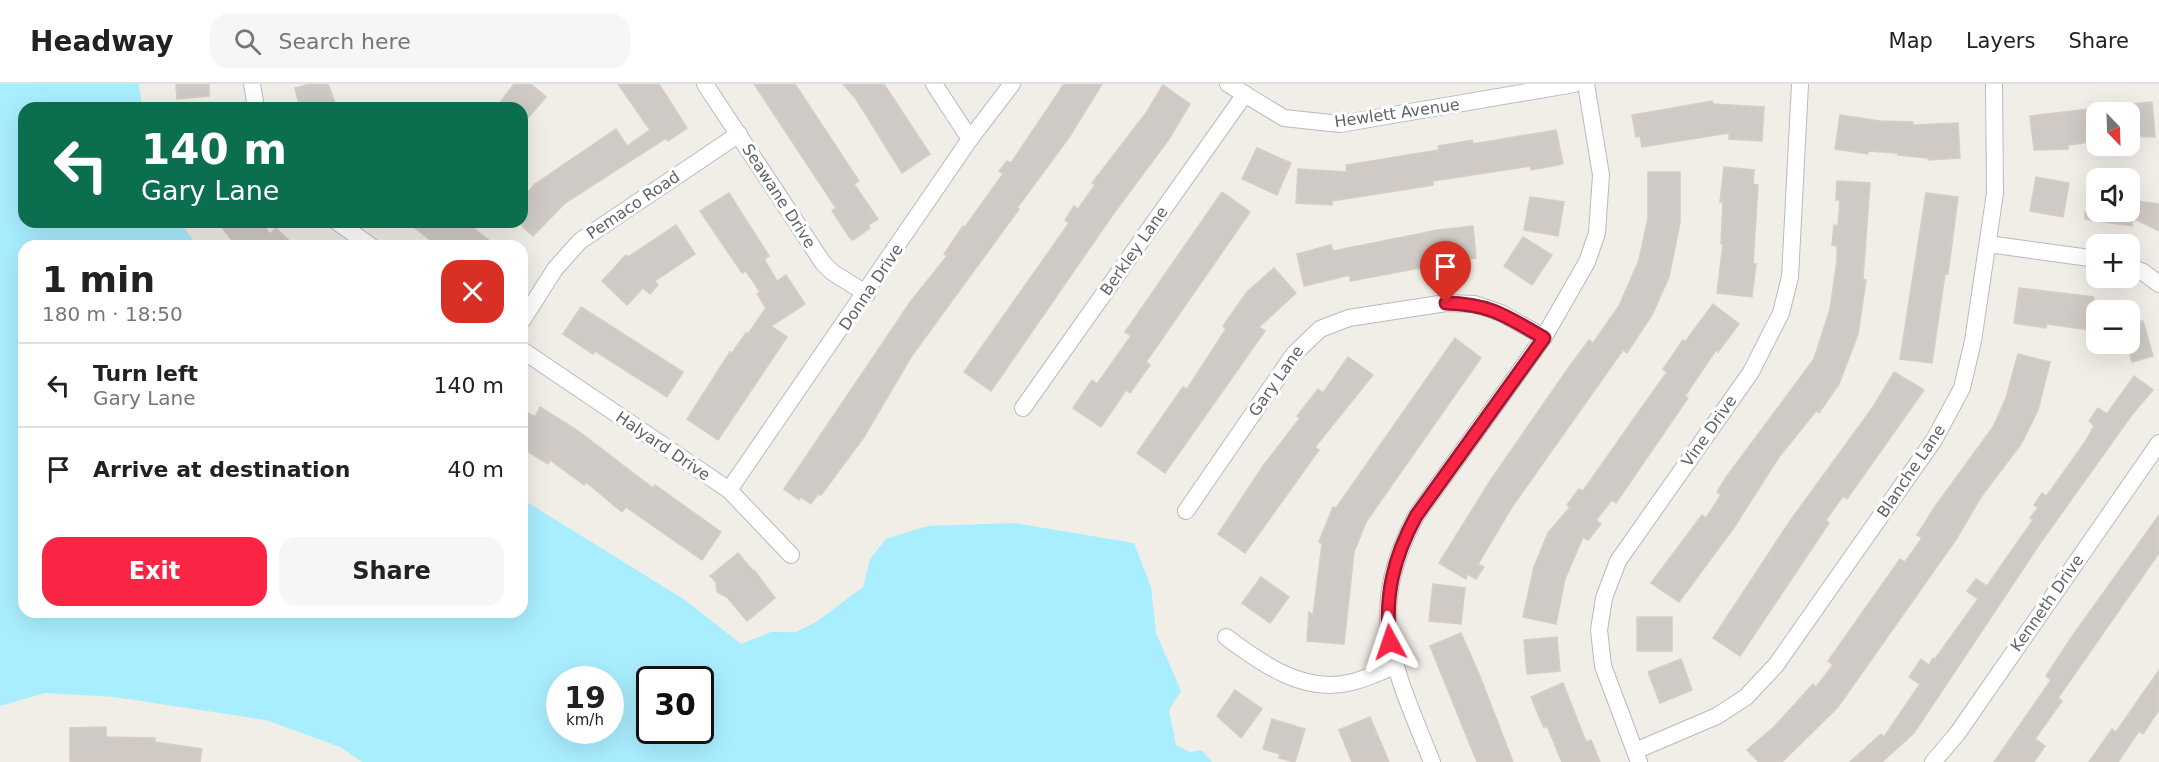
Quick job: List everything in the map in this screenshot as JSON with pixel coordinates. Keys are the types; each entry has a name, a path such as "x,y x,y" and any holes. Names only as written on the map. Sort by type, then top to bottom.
{"street":[{"path":"252,84 255,102"},
{"name":"Seawane Drive","path":"705,84 823,263 832,272 867,294"},
{"path":"934,84 970,139"},
{"name":"Donna Drive","path":"729,490 867,294 970,139 1012,84"},
{"name":"Hewlett Avenue","path":"1228,84 1284,118 1340,124 1574,84"},
{"path":"1432,762 1396,666 1387,616 1390,579 1401,544 1416,516 1544,338 1577,284 1598,233 1601,175 1586,84"},
{"name":"Vine Drive","path":"1637,756 1603,666 1599,630 1604,598 1621,556 1751,372 1781,313 1790,277 1800,84"},
{"name":"Blanche Lane","path":"1637,756 1717,716 1746,698 1776,665 1934,440 1962,388 1973,341 1988,244 1996,165 1994,84"},
{"name":"Berkley Lane","path":"1023,408 1245,94"},
{"name":"Pemaco Road","path":"528,312 555,269 580,241 739,134"},
{"path":"346,228 362,240"},
{"path":"1988,244 2086,258"},
{"path":"2140,271 2159,284"},
{"name":"Gary Lane","path":"1186,511 1294,354 1320,329 1348,318 1446,303 1475,304 1502,313 1544,338"},
{"name":"Halyard Drive","path":"528,355 729,490 791,555"},
{"name":"Kenneth Drive","path":"1933,762 1957,734 2159,443"},
{"path":"1226,638 1281,674 1311,683 1347,683 1396,666"}],"water":[{"path":"0,84 139,84 141,102 18,102 18,228 184,228 193,240 18,240 18,618 528,618 528,503 685,600 741,644 771,632 796,632 816,622 863,587 870,559 886,539 927,526 1015,523 1134,543 1151,587 1156,633 1181,691 1169,710 1176,745 1190,752 1202,750 1212,762 362,762 340,747 266,720 114,697 45,693 0,706"}],"building":[{"path":"176,84 209,84 209,96 177,99"},
{"path":"310,84 328,84 335,102 298,102 295,88"},
{"path":"514,84 531,84 546,97 528,118 528,102 500,102"},
{"path":"618,84 659,84 687,128 668,141 666,138 565,203 533,236 524,228 528,228 528,192 535,184 616,129 627,146 650,130"},
{"path":"754,84 795,84 859,181 854,184 878,219 868,225 870,228 853,240 850,238 832,211 836,208"},
{"path":"843,84 884,84 930,154 902,173 856,99"},
{"path":"1064,84 1102,84 1070,136 1017,208 1019,209 911,357 864,437 821,495 818,494 811,504 801,497 799,500 784,489 911,301 947,256 944,254 963,226 965,227 1003,174 999,171 1007,161 1011,163"},
{"path":"1163,85 1190,104 1169,139 1114,213 991,391 964,372 1069,223 1065,220 1074,206 1078,209 1095,185 1092,183 1146,113"},
{"path":"1712,101 1713,104 1764,107 1762,141 1729,139 1729,133 1642,147 1640,136 1636,137 1632,115"},
{"path":"2152,102 2155,137 2140,136 2140,103"},
{"path":"2086,109 2086,143 2068,145 2068,149 2034,150 2030,116"},
{"path":"1840,115 1880,121 1913,122 1913,125 1958,123 1960,158 1928,160 1928,158 1898,155 1898,153 1868,151 1868,154 1835,149"},
{"path":"1556,130 1563,163 1558,165 1531,170 1530,166 1433,181 1433,185 1332,201 1332,205 1296,203 1298,169 1347,172 1346,165 1439,150 1438,146 1472,140 1473,144"},
{"path":"1257,148 1291,163 1277,195 1242,179"},
{"path":"1724,167 1754,170 1753,184 1758,185 1753,264 1756,264 1752,297 1717,293 1723,244 1721,244 1723,202 1720,202"},
{"path":"1648,172 1680,172 1680,223 1669,277 1652,315 1627,353 1623,350 1512,507 1478,564 1484,567 1476,579 1467,574 1466,579 1439,563 1490,481 1569,367 1589,340 1593,343 1619,306 1639,260 1648,218"},
{"path":"2036,177 2069,183 2063,217 2030,211"},
{"path":"1837,181 1870,183 1863,279 1866,280 1858,334 1839,384 1819,413 1816,411 1779,457 1733,529 1679,602 1651,583 1702,515 1706,518 1721,495 1717,492 1727,476 1814,359 1830,309 1837,261 1837,246 1832,245 1834,225 1838,226 1840,200 1836,200"},
{"path":"1222,192 1250,212 1146,362 1150,365 1130,393 1126,390 1101,427 1073,408 1092,380 1097,384 1131,336 1125,332"},
{"path":"729,193 769,256 764,259 777,281 786,275 805,304 771,326 787,337 718,440 687,419 730,352 732,353 746,333 748,334 766,308 757,294 760,292 746,271 742,273 700,211"},
{"path":"1926,193 1958,197 1948,274 1945,274 1932,363 1900,359"},
{"path":"1530,197 1564,202 1558,236 1524,230"},
{"path":"2140,201 2159,204 2159,231 2140,222"},
{"path":"2105,222 2132,222 2132,226"},
{"path":"676,225 695,254 655,281 658,285 650,294 643,288 627,305 602,281 626,255 628,257"},
{"path":"1473,226 1476,258 1431,263 1431,266 1350,281 1350,275 1304,286 1297,254 1331,245 1333,251 1438,230"},
{"path":"222,228 266,228 270,234 276,228 289,240 232,240"},
{"path":"415,228 474,228 488,240 430,240"},
{"path":"1523,237 1552,255 1532,285 1504,266"},
{"path":"1274,268 1296,293 1259,327 1265,331 1165,473 1137,453 1183,387 1187,389 1226,329 1223,326 1247,292"},
{"path":"2019,288 2094,297 2094,300 2086,300 2086,330 2047,324 2046,328 2014,323"},
{"path":"1713,304 1739,324 1718,352 1716,350 1685,396 1688,398 1616,503 1612,500 1596,520 1601,524 1588,540 1583,537 1565,579 1556,624 1523,617 1534,567 1548,533 1570,507 1567,505 1579,489 1583,491 1667,372 1663,369 1683,340 1685,342"},
{"path":"581,307 683,372 667,397 595,351 593,354 563,334"},
{"path":"2143,321 2153,356 2132,362 2130,354 2140,354 2140,322"},
{"path":"1455,338 1481,358 1366,522 1354,552 1344,644 1307,641 1309,612 1313,615 1322,544 1319,542 1333,507 1336,508"},
{"path":"2018,354 2050,362 2038,410 2021,444 1981,497 1957,538 1838,707 1782,762 1759,762 1747,750 1775,726 1813,684 1816,687 1833,665 1828,661 1900,559 1905,562 1922,538 1917,535 1934,508 1993,427 2006,398"},
{"path":"1348,357 1373,375 1315,447 1319,450 1245,553 1218,534 1263,466 1300,418 1297,416 1318,389 1323,393"},
{"path":"1894,372 1924,390 1847,499 1843,496 1826,520 1829,523 1740,656 1713,638 1790,521 1873,407"},
{"path":"2134,376 2153,390 2131,416 2041,542 1914,733 1882,762 1850,762 1881,734 1884,737 1920,684 1909,677 1921,659 1929,665 1933,658 1935,659 1978,599 1967,591 1976,579 1987,586 2033,520 2030,518 2038,508 2034,505 2042,493 2046,496 2085,442 2094,426 2089,421 2098,408 2107,414"},
{"path":"540,407 577,430 653,488 655,485 721,532 702,560 626,507 622,512 586,482 584,485 550,460 548,464 528,452 528,413 535,417"},
{"path":"2159,515 2159,553 2058,698 2062,701 2035,739 2045,746 2034,762 1994,762 2051,680 2046,676 2071,638"},
{"path":"738,553 775,598 747,621 727,597 717,592 716,582 710,576"},
{"path":"1261,577 1289,597 1270,623 1242,603"},
{"path":"1433,584 1465,588 1461,624 1429,621"},
{"path":"1637,617 1672,617 1672,651 1637,651"},
{"path":"1461,633 1513,762 1477,762 1430,646"},
{"path":"1557,637 1560,671 1527,674 1524,640"},
{"path":"1681,659 1692,690 1660,703 1648,672"},
{"path":"2159,670 2159,710 2143,734 2139,731 2118,762 2089,762 2112,729 2116,732"},
{"path":"1563,683 1586,742 1591,740 1600,762 1562,762 1547,726 1544,728 1531,697"},
{"path":"1235,690 1262,709 1241,738 1217,716"},
{"path":"1370,717 1389,762 1352,762 1339,730"},
{"path":"1272,719 1305,729 1295,762 1279,758 1280,754 1263,749"},
{"path":"106,727 106,737 155,738 155,742 202,749 200,762 70,762 70,728"}],"route":[{"path":"1390,642 1387,616 1390,579 1401,544 1416,516 1544,338 1502,313 1475,304 1446,303"}]}
